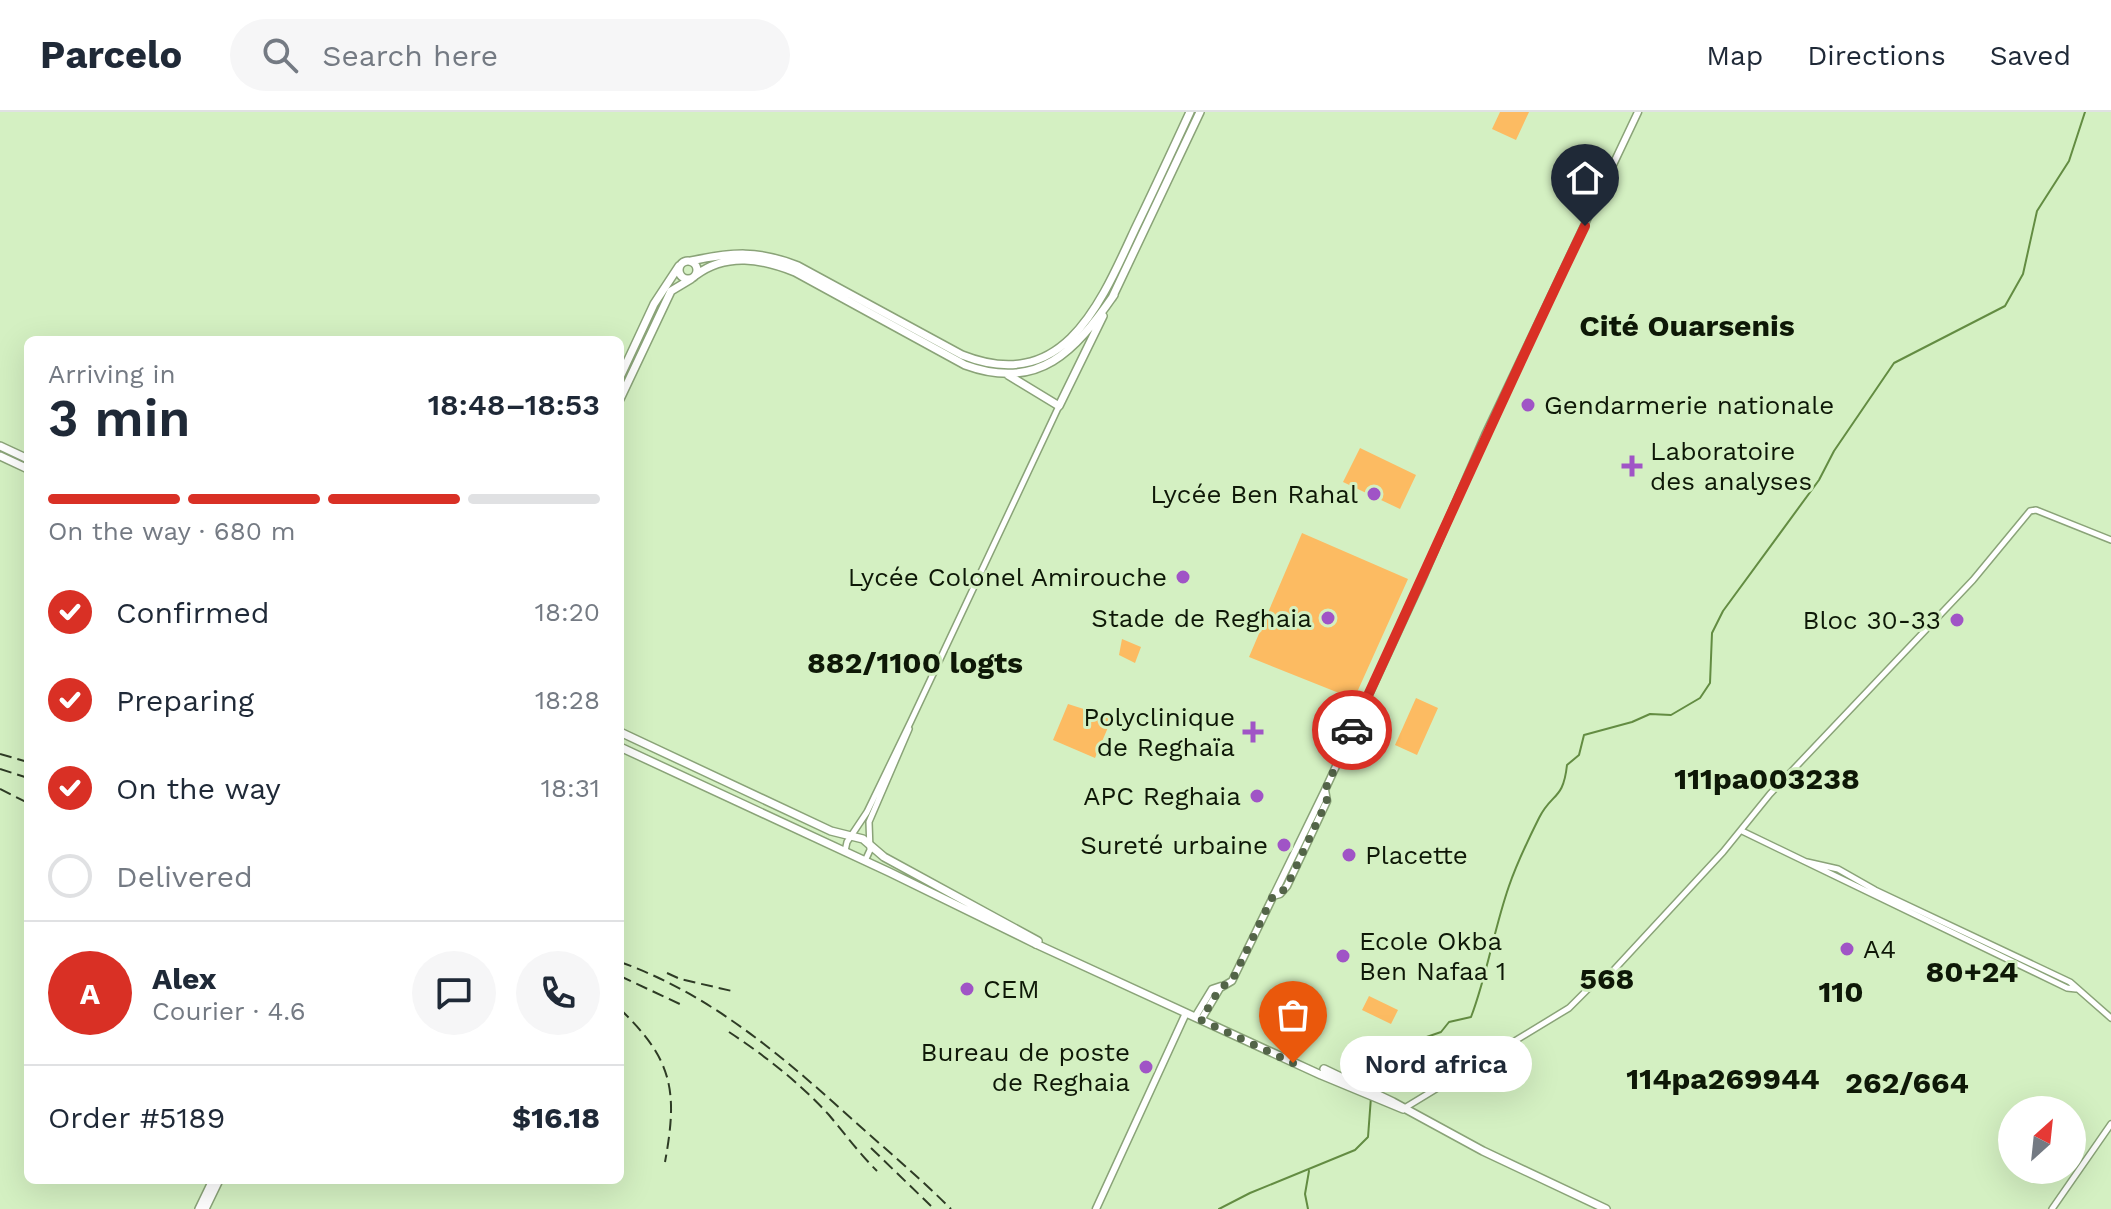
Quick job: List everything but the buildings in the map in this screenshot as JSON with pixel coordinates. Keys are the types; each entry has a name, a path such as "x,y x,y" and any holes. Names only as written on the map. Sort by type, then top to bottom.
{"main road":[{"path":"624,368 654,304 684,261 741,252 780,258 798,266 962,355 985,364 1007,367 1027,364 1064,345 1095,310 1190,112"},
{"path":"1008,375 1059,406 1200,112"},
{"path":"1198,1018 1213,996 1232,981 1273,896 1280,894 1287,886 1327,801 1325,790 1485,435 1638,112"},
{"path":"624,391 671,291 706,268 731,260 751,259 795,272 965,365 1008,375 1040,368 1066,353 1092,327 1114,295"},
{"path":"691,261 697,269 693,277"},
{"path":"679,266 682,277 693,277"},
{"path":"0,446 24,457"},
{"path":"0,456 24,467"},
{"path":"624,734 831,831 860,838 884,857 1037,942"},
{"path":"624,749 1186,1013 1403,1109 1606,1209"},
{"path":"878,867 884,857"},
{"path":"1096,1209 1186,1013"},
{"path":"199,1209 211,1184"},
{"path":"205,1209 217,1184"}],"street":[{"path":"845,852 911,721 1059,406"},
{"path":"1403,1109 1569,1008 1601,976 1611,973 1742,831 1770,794 1973,580 2030,511 2036,510 2111,540"},
{"path":"864,861 870,852 869,822 911,721"},
{"path":"1742,831 2067,988 2076,989"},
{"path":"1806,862 1842,871 1888,897 2070,982 2111,1018"},
{"path":"1828,874 1830,866"},
{"path":"1838,879 1842,871"},
{"path":"2052,1209 2111,1124"}],"shaded area":[{"path":"1500,112 1529,112 1516,140 1492,129"},
{"path":"1360,448 1416,475 1400,509 1343,482"},
{"name":"Stade de Reghaia","path":"1302,533 1408,579 1354,699 1249,657"},
{"path":"1122,639 1141,647 1135,663 1119,655"},
{"path":"1416,698 1438,708 1417,755 1395,745"},
{"path":"1068,704 1112,718 1095,758 1053,740"},
{"path":"1369,996 1398,1010 1391,1024 1362,1010"}],"waterway":[{"path":"1372,1090 1376,1065 1392,1049 1441,1032 1449,1022 1471,1017 1516,869 1539,818 1563,785 1567,765 1579,755 1584,735 1650,714 1671,715 1700,698 1710,683 1712,633 1723,611 1819,480 1834,451 1894,363 2005,306 2023,274 2037,211 2069,161 2085,112"},
{"path":"1219,1209 1355,1150 1368,1137 1371,1097"},
{"path":"1308,1209 1305,1194 1309,1171"}],"railway":[{"path":"0,754 24,761"},
{"path":"0,769 24,777"},
{"path":"0,789 24,801"},
{"path":"624,964 679,988 759,1040 951,1209"},
{"path":"667,973 732,991"},
{"path":"624,978 684,1006"},
{"path":"624,1013 651,1044 667,1078 671,1115 665,1162"},
{"path":"729,1032 769,1060 806,1092 877,1171"},
{"path":"871,1148 931,1206"}],"way so far":[{"path":"1293,1063 1201,1020 1213,996 1232,981 1273,896 1280,894 1287,886 1327,801 1325,790 1352,730"}],"place":[{"name":"Gendarmerie nationale","path":"1528,405"},
{"name":"Laboratoire des analyses","path":"1632,466"},
{"name":"Lycée Ben Rahal","path":"1374,494"},
{"name":"Lycée Colonel Amirouche","path":"1183,577"},
{"name":"Stade de Reghaia","path":"1328,618"},
{"name":"Bloc 30-33","path":"1957,620"},
{"name":"Polyclinique de Reghaïa","path":"1253,732"},
{"name":"APC Reghaia","path":"1257,796"},
{"name":"Sureté urbaine","path":"1284,845"},
{"name":"Placette","path":"1349,855"},
{"name":"A4","path":"1847,949"},
{"name":"Ecole Okba Ben Nafaa 1","path":"1343,956"},
{"name":"CEM","path":"967,989"},
{"name":"Nord africa","path":"1293,1063"},
{"name":"Bureau de poste de Reghaia","path":"1146,1067"}],"district":[{"name":"Cité Ouarsenis","path":"1687,325"},
{"name":"882/1100 logts","path":"915,662"},
{"name":"111pa003238","path":"1767,778"},
{"name":"80+24","path":"1972,971"},
{"name":"568","path":"1607,978"},
{"name":"110","path":"1841,991"},
{"name":"114pa269944","path":"1723,1078"},
{"name":"262/664","path":"1907,1082"}],"route":[{"path":"1352,730 1485,435 1585,226"}]}
